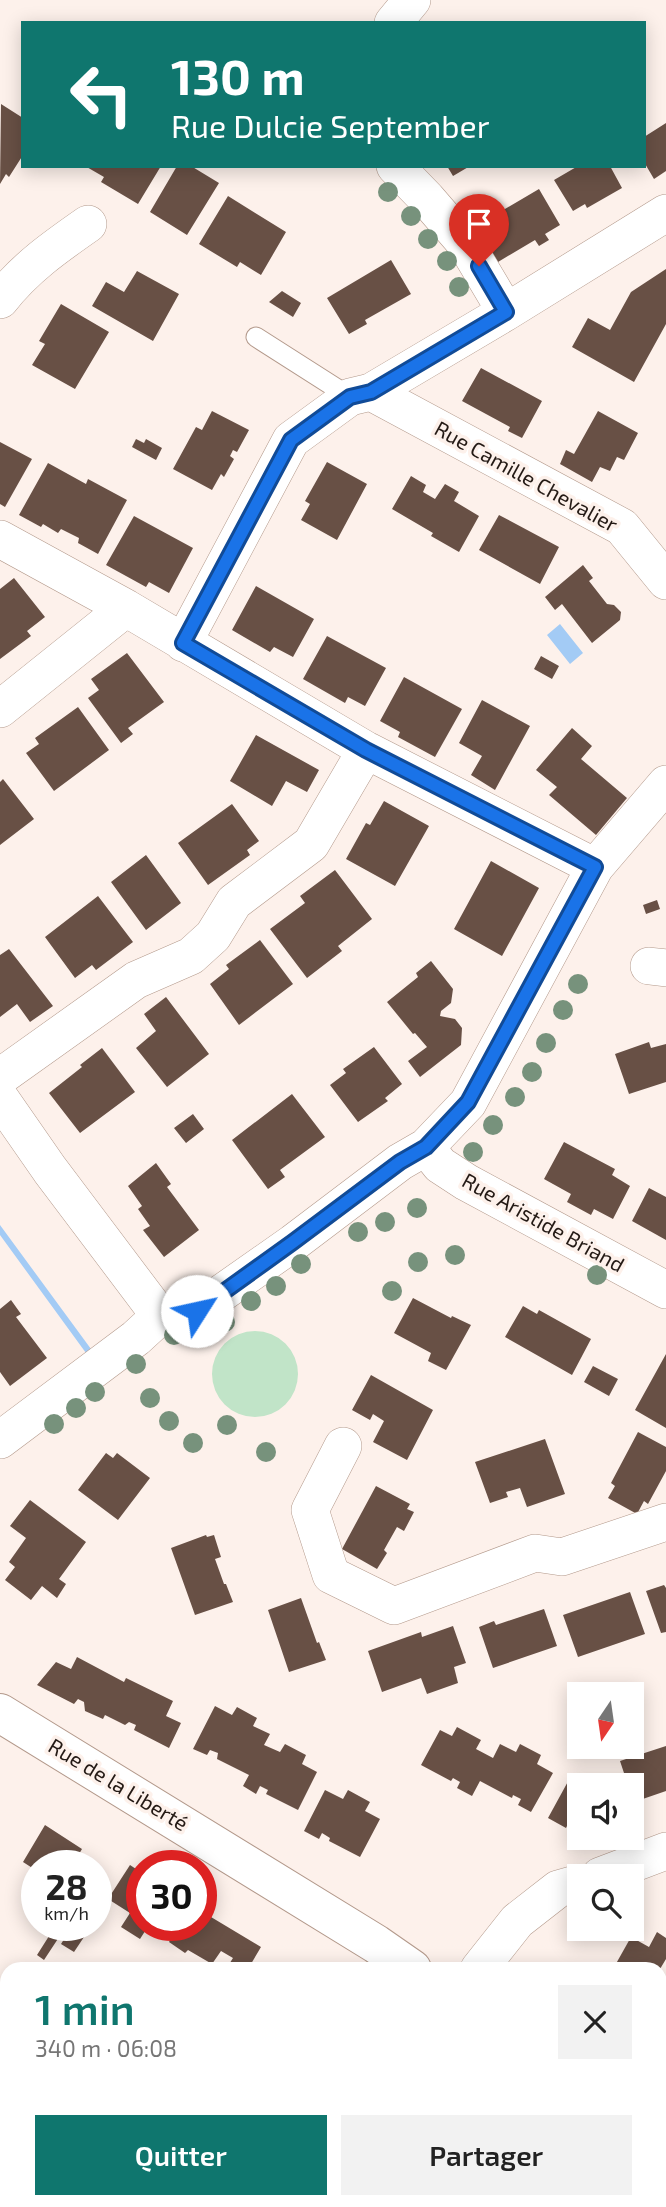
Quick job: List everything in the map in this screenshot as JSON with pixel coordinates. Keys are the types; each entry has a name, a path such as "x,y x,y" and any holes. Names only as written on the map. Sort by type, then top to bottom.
{"street":[{"path":"395,21 412,0"},
{"path":"398,168 465,243 506,312"},
{"path":"183,643 291,440 361,394 506,312 666,213"},
{"path":"0,300 17,279 48,252 88,224"},
{"name":"Rue Camille Chevalier","path":"361,394 622,527 666,581"},
{"path":"0,539 126,608 366,750 595,867"},
{"path":"0,709 126,608"},
{"path":"0,1077 136,980 191,956 213,936 234,902 311,844 366,750"},
{"path":"0,1440 136,1338 160,1316 197,1311 400,1162 426,1147 468,1102 595,867 666,784"},
{"path":"0,1098 50,1170 160,1316"},
{"name":"Rue Aristide Briand","path":"426,1147 440,1165 466,1182 666,1290"},
{"path":"343,1446 310,1510 331,1575 394,1606 535,1553 562,1557 666,1522"},
{"name":"Rue de la Liberté","path":"0,1713 402,1962"},
{"path":"632,1864 666,1851"},
{"path":"484,1962 517,1920 558,1889 567,1886"}],"lane":[{"path":"256,337 361,394"}],"green space":[{"path":"255,1331 271,1335 285,1344 294,1358 298,1374 294,1390 285,1404 271,1413 255,1417 239,1413 225,1404 216,1390 212,1374 216,1358 225,1344 239,1335"}],"water":[{"path":"560,624 583,653 570,664 547,635"},
{"path":"0,1225 91,1349 86,1353 0,1235"}],"building":[{"path":"1,104 21,117 21,158 9,177 6,174 0,184"},
{"path":"666,123 666,171 654,179 646,165 646,136"},
{"path":"88,168 160,168 138,204 101,182 104,177"},
{"path":"176,168 194,168 219,183 187,235 150,212"},
{"path":"448,168 467,168 453,176"},
{"path":"575,168 611,168 622,188 587,208 585,204 573,211 554,180"},
{"path":"539,189 560,225 545,234 549,240 539,246 535,240 498,262 476,226"},
{"path":"228,196 286,232 261,275 240,262 237,267 199,244"},
{"path":"391,260 411,294 365,320 367,324 349,334 327,298"},
{"path":"666,269 666,324 634,382 572,347 588,318 610,330 631,292"},
{"path":"137,271 179,294 153,341 92,306 106,282 124,292"},
{"path":"282,291 301,303 293,317 269,302"},
{"path":"61,304 109,332 75,389 32,365 45,344 39,341"},
{"path":"481,368 542,401 522,438 508,431 510,427 462,401"},
{"path":"212,411 249,430 237,452 233,450 230,456 234,459 224,477 221,474 212,490 173,469 196,427 202,430"},
{"path":"598,411 638,433 624,460 617,457 610,471 600,467 592,482 560,464 566,450 574,454"},
{"path":"136,439 144,443 146,439 162,448 156,460 132,447"},
{"path":"0,442 32,459 5,507 0,504"},
{"path":"327,462 367,484 337,540 301,520 310,504 305,501"},
{"path":"48,463 86,484 88,479 127,500 98,554 78,543 79,538 61,529 58,533 19,515"},
{"path":"411,476 426,485 423,492 435,499 445,484 459,492 454,501 479,516 459,552 392,509"},
{"path":"499,515 559,547 540,584 479,550"},
{"path":"134,516 193,548 169,593 149,582 146,587 106,565"},
{"path":"583,565 593,578 589,581 607,604 614,605 621,612 620,620 592,643 562,604 555,610 545,597"},
{"path":"14,578 45,617 27,631 31,636 0,659 0,589"},
{"path":"256,586 314,619 293,657 274,647 270,652 232,630"},
{"path":"327,636 386,668 365,706 348,697 345,703 303,679"},
{"path":"127,653 164,702 128,728 133,734 121,743 88,698 99,690 91,679"},
{"path":"541,656 559,666 552,679 534,669"},
{"path":"404,677 462,709 435,757 398,737 400,732 380,721"},
{"path":"482,700 530,726 495,790 471,775 482,756 459,743"},
{"path":"78,707 109,750 54,791 26,753 39,744 35,738"},
{"path":"572,728 592,746 581,759 627,798 596,835 549,795 557,787 536,770"},
{"path":"256,735 319,770 307,792 286,781 272,806 230,781"},
{"path":"3,779 34,819 0,845 0,782"},
{"path":"384,801 429,826 395,886 346,859 366,823 370,825"},
{"path":"232,804 259,841 247,850 250,855 208,885 178,843"},
{"path":"146,855 181,903 146,930 111,882"},
{"path":"491,861 539,888 502,956 454,929"},
{"path":"335,870 372,919 338,946 342,951 307,978 270,929 305,903 300,896"},
{"path":"98,896 133,942 96,970 92,965 75,978 45,937"},
{"path":"657,900 660,909 646,914 643,905"},
{"path":"260,940 293,984 239,1025 210,984 229,969 226,965"},
{"path":"9,949 53,1006 30,1022 17,1004 0,1017 0,955"},
{"path":"431,961 453,989 451,1003 441,1011 440,1016 455,1019 462,1028 461,1045 420,1077 408,1061 427,1047 387,1002 418,977 416,973"},
{"path":"166,997 209,1054 167,1087 136,1048 156,1031 144,1014"},
{"path":"649,1042 651,1048 666,1044 666,1082 629,1094 615,1054"},
{"path":"374,1047 402,1084 385,1098 388,1101 358,1122 330,1085 346,1073 343,1069"},
{"path":"102,1048 135,1092 80,1133 49,1093"},
{"path":"292,1094 325,1137 280,1170 285,1177 268,1189 232,1140"},
{"path":"193,1114 204,1129 186,1143 174,1128"},
{"path":"564,1142 615,1169 612,1175 630,1186 613,1219 594,1209 591,1215 567,1202 571,1194 544,1179"},
{"path":"156,1163 171,1184 167,1187 199,1230 164,1257 143,1230 150,1226 138,1209 142,1206 128,1186"},
{"path":"649,1188 666,1197 666,1240 632,1221"},
{"path":"413,1298 471,1325 446,1370 428,1361 431,1353 394,1333"},
{"path":"11,1300 21,1314 16,1317 47,1358 10,1386 0,1372 0,1309"},
{"path":"523,1306 537,1314 539,1310 591,1339 572,1375 505,1337"},
{"path":"666,1354 666,1428 635,1410"},
{"path":"593,1366 618,1379 609,1396 584,1382"},
{"path":"371,1375 433,1410 407,1460 373,1442 384,1421 373,1414 370,1420 352,1410"},
{"path":"638,1432 666,1447 666,1471 648,1504 644,1501 637,1514 608,1498 615,1486 611,1483"},
{"path":"545,1439 565,1494 527,1507 520,1488 506,1492 508,1497 490,1503 475,1462"},
{"path":"106,1453 113,1458 117,1453 150,1478 118,1520 78,1490"},
{"path":"376,1486 410,1504 407,1509 414,1512 404,1531 397,1527 384,1550 387,1553 377,1569 342,1549"},
{"path":"30,1500 86,1542 59,1579 66,1584 57,1598 42,1586 31,1600 5,1580 15,1567 9,1562 26,1538 10,1526"},
{"path":"206,1535 214,1535 221,1557 215,1559 233,1602 195,1615 171,1548"},
{"path":"664,1585 666,1632 661,1633 646,1591"},
{"path":"630,1592 645,1634 578,1657 563,1615"},
{"path":"301,1598 326,1660 289,1672 268,1610"},
{"path":"544,1609 557,1646 493,1668 479,1627 494,1621 496,1625"},
{"path":"453,1626 466,1663 454,1667 458,1683 427,1694 421,1678 382,1692 368,1651 421,1632 422,1637"},
{"path":"77,1657 124,1682 126,1678 173,1701 166,1716 181,1723 169,1748 134,1730 136,1725 129,1722 125,1725 105,1715 103,1719 85,1711 84,1702 78,1699 74,1704 37,1685 56,1662 71,1669"},
{"path":"215,1706 232,1715 237,1707 257,1718 253,1726 270,1734 264,1745 280,1752 285,1744 306,1755 302,1764 317,1772 298,1810 266,1794 268,1790 260,1786 256,1794 243,1786 249,1775 217,1759 218,1753 210,1750 207,1755 193,1749"},
{"path":"457,1727 481,1740 476,1749 493,1758 500,1744 516,1752 520,1744 541,1755 537,1764 553,1773 531,1812 518,1805 521,1799 513,1795 512,1798 480,1781 472,1796 457,1788 460,1782 453,1778 451,1781 421,1765 440,1730 452,1736"},
{"path":"666,1746 666,1791 644,1799 644,1773 624,1773 620,1761 644,1759 644,1753"},
{"path":"567,1783 566,1828 548,1818"},
{"path":"325,1790 343,1799 348,1790 370,1802 365,1811 380,1819 360,1857 329,1841 330,1838 322,1833 319,1839 304,1831"},
{"path":"45,1825 82,1849 81,1850 30,1850"},
{"path":"126,1871 126,1910 112,1902 112,1893"},
{"path":"217,1921 261,1947 252,1962 230,1962 233,1958 221,1951 213,1962 209,1962 188,1950 185,1953 169,1942 217,1941"},
{"path":"657,1932 666,1938 664,1962 617,1962 629,1941 638,1941 649,1947"},
{"path":"46,1941 56,1941 44,1960 37,1955"},
{"path":"63,1941 81,1941 74,1952 61,1944"}],"route":[{"path":"197,1311 400,1162 426,1147 468,1102 595,867 366,750 183,643 291,440 350,397 371,392 506,312 479,266"}]}
